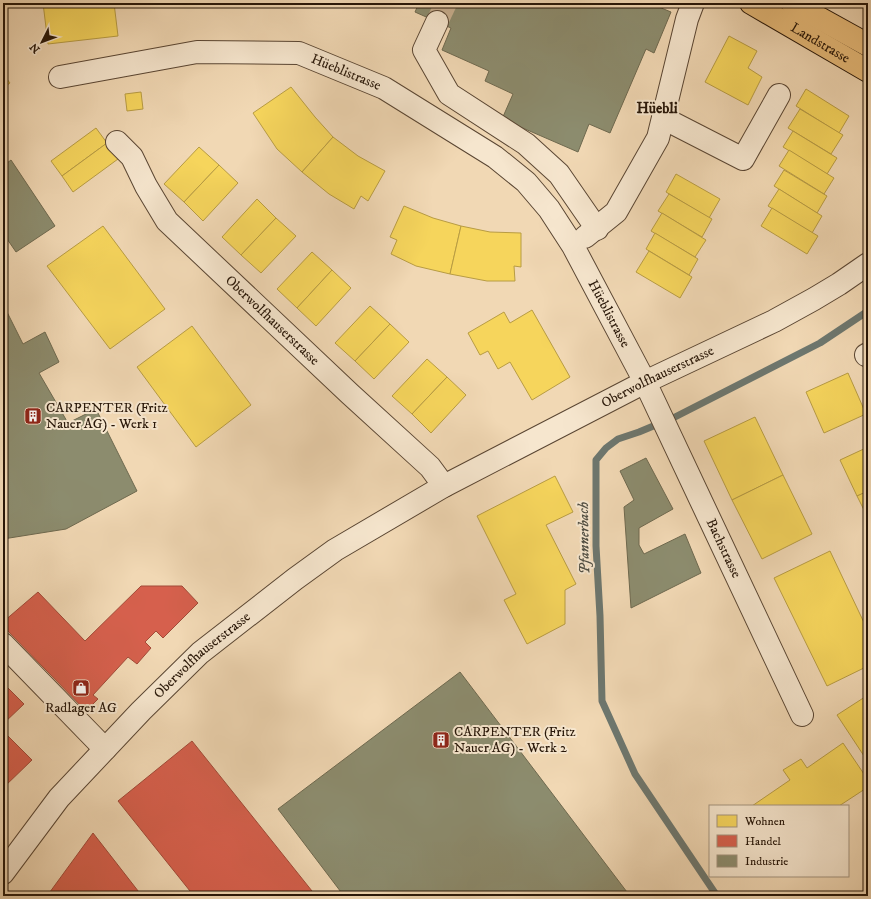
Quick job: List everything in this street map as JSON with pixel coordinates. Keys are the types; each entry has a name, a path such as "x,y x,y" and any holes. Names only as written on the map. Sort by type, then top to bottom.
{"main road":[{"name":"Landstrasse","path":"752,3 868,71"},
{"name":"Landstrasse","path":"792,3 868,45"}],"street":[{"path":"573,246 597,229 616,212 658,138 687,19 693,3"},
{"path":"437,22 424,50 450,94 526,144 559,174 597,229"},
{"name":"Hüeblistrasse","path":"60,77 197,52 299,53 384,88 495,157 530,188 549,209 573,246 645,382"},
{"path":"663,118 743,159 779,95"},
{"name":"Oberwolfhauserstrasse","path":"117,142 132,157 146,186 167,221 350,394 430,467 444,486"},
{"name":"Oberwolfhauserstrasse","path":"3,873 59,798 141,711 200,653 335,550 444,486 645,382 753,331 814,299 868,264"},
{"name":"Bachstrasse","path":"645,382 802,715"},
{"path":"3,644 105,749"}],"building: Wohnen":[{"path":"43,3 114,3 118,36 48,44"},
{"path":"729,36 757,51 748,68 762,77 748,105 705,82"},
{"path":"3,74 10,83 3,88"},
{"path":"291,87 333,137 302,172 277,149 253,113"},
{"path":"806,89 849,116 839,133 796,106"},
{"path":"141,92 143,109 127,111 125,94"},
{"path":"800,109 843,135 831,154 788,128"},
{"path":"96,128 107,143 62,176 51,161"},
{"path":"793,131 837,158 827,174 783,147"},
{"path":"333,137 358,156 385,171 368,201 361,196 354,209 329,194 302,172"},
{"path":"107,143 118,159 73,192 62,176"},
{"path":"199,147 219,165 184,202 164,184"},
{"path":"789,150 834,178 824,194 779,166"},
{"path":"219,165 238,183 203,221 184,202"},
{"path":"784,170 827,196 817,213 774,186"},
{"path":"676,174 720,199 709,218 666,192"},
{"path":"779,189 822,216 812,233 768,206"},
{"path":"669,194 712,219 702,237 658,211"},
{"path":"257,199 276,218 241,255 222,237"},
{"path":"404,206 433,218 461,226 450,274 416,266 391,254 397,240 390,237"},
{"path":"772,208 818,236 807,254 761,226"},
{"path":"662,213 706,240 695,257 651,231"},
{"path":"276,218 296,236 261,273 241,255"},
{"path":"103,226 165,309 110,349 47,266"},
{"path":"461,226 490,232 521,233 521,267 514,266 515,281 487,281 450,274"},
{"path":"655,233 698,259 689,275 646,249"},
{"path":"649,251 692,277 680,298 636,272"},
{"path":"312,252 332,270 297,308 277,289"},
{"path":"332,270 351,288 316,326 297,308"},
{"path":"370,306 390,324 355,361 335,343"},
{"path":"532,310 570,377 532,400 510,362 498,369 488,351 480,355 468,333 504,312 510,323"},
{"path":"390,324 409,342 374,379 355,361"},
{"path":"192,326 251,405 196,447 137,367"},
{"path":"427,359 447,377 412,414 392,396"},
{"path":"848,373 866,414 824,433 806,392"},
{"path":"447,377 466,395 431,433 412,414"},
{"path":"755,417 783,475 732,500 704,441"},
{"path":"868,447 868,491 857,496 840,460"},
{"path":"783,475 812,534 762,559 732,500"},
{"path":"555,476 573,512 546,525 576,584 565,590 565,624 527,644 504,600 516,594 477,516"},
{"path":"868,491 868,518 857,496"},
{"path":"830,551 868,631 868,666 827,686 774,578"},
{"path":"868,695 868,757 866,759 837,715"},
{"path":"843,743 868,780 868,787 841,805 753,805 790,780 783,770 801,759 807,768"}],"building: Handel":[{"path":"141,586 182,586 198,603 163,638 156,631 145,642 151,648 137,664 128,657 93,695 98,699 86,711 3,626 3,622 38,592 85,641"},
{"path":"3,683 24,704 3,724"},
{"path":"3,731 32,760 3,788"},
{"path":"192,741 316,896 194,896 118,801"},
{"path":"93,833 142,896 47,896"}],"building: Industrie":[{"path":"419,3 649,3 671,12 654,53 646,49 610,133 589,124 578,152 502,119 513,94 485,81 489,71 442,50 451,28 415,12"},
{"path":"11,160 55,226 16,252 3,233 3,166"},
{"name":"CARPENTER (Fritz Nauer AG) - Werk 1","path":"3,304 23,344 45,332 59,362 39,373 68,423 96,409 137,491 66,529 3,539"},
{"path":"646,458 673,509 639,528 639,545 644,554 685,534 701,573 631,608 624,507 634,500 620,471"},
{"name":"CARPENTER (Fritz Nauer AG) - Werk 2","path":"460,672 630,896 344,896 278,809"}],"waterway":[{"name":"Pfannerbach","path":"717,896 635,774 602,701 600,616 596,546 596,460 606,448 618,439 675,417 820,343 868,311"}],"tunnel":[{"path":"437,22 446,3"}],"place":[{"name":"CARPENTER (Fritz Nauer AG) - Werk 1","path":"33,416"},
{"name":"Radlager AG","path":"81,688"},
{"name":"CARPENTER (Fritz Nauer AG) - Werk 2","path":"441,740"}],"district":[{"name":"Hüebli","path":"657,108"}]}
